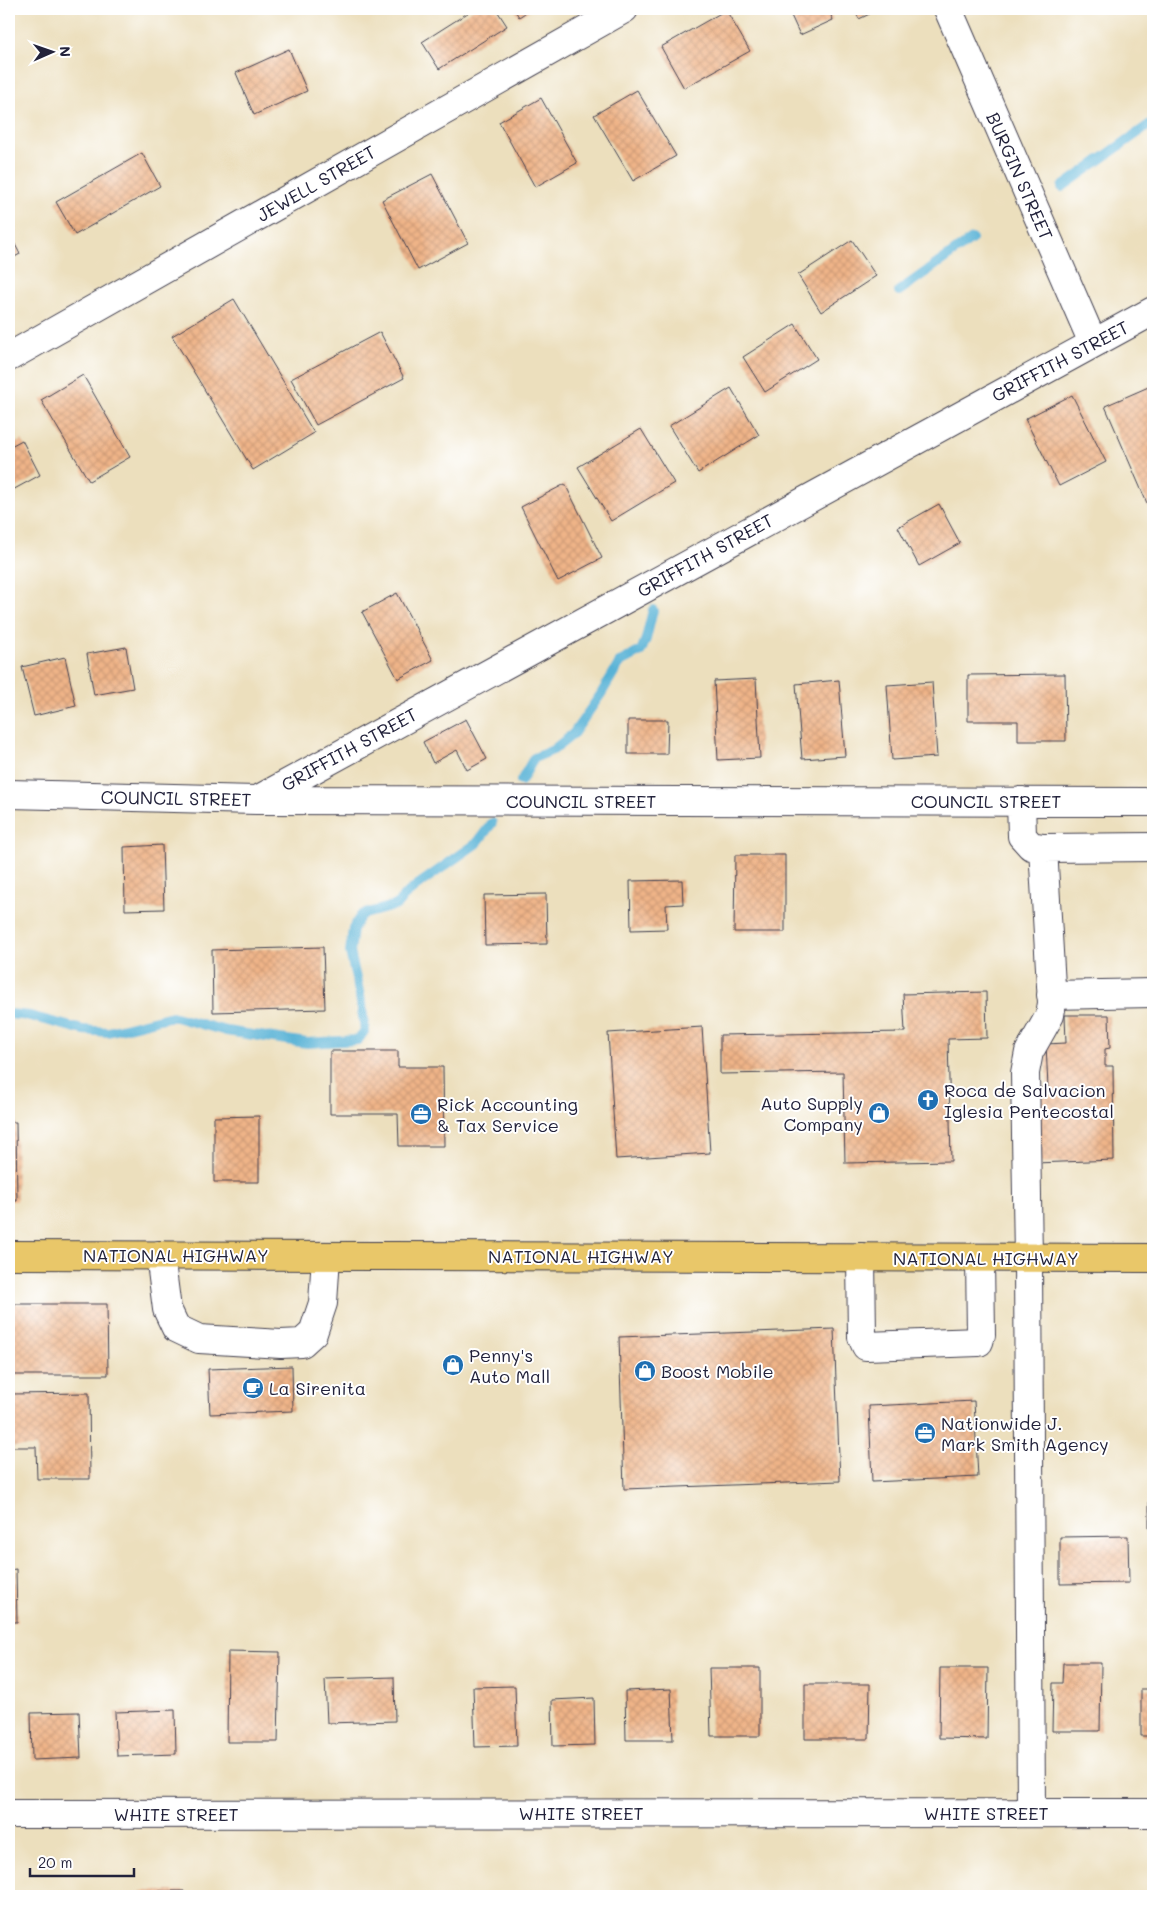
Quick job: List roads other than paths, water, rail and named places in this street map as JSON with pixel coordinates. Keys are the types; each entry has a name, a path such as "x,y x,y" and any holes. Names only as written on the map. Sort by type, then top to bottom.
{"main road":[{"name":"NATIONAL HIGHWAY","path":"9,1255 1153,1258"}],"street":[{"name":"JEWELL STREET","path":"9,357 624,9"},
{"name":"BURGIN STREET","path":"948,9 1093,343"},
{"name":"GRIFFITH STREET","path":"256,800 1153,311"},
{"name":"COUNCIL STREET","path":"9,794 256,800 1153,802"},
{"path":"1021,801 1022,836 1031,846 1043,848 1153,847"},
{"path":"1031,1813 1025,1073 1028,1052 1050,1016 1052,1003 1043,848"},
{"path":"1051,995 1153,992"},
{"path":"160,1255 166,1308 176,1328 199,1339 281,1344 302,1343 313,1333 323,1303 326,1256"},
{"path":"861,1257 862,1337 866,1346 979,1342 981,1335 980,1258"},
{"name":"WHITE STREET","path":"9,1814 1153,1813"}],"waterway":[{"path":"1062,187 1153,122"},
{"path":"899,291 972,239"},
{"path":"521,781 534,758 553,750 573,734 601,694 620,662 641,651 653,610"},
{"path":"9,1014 30,1016 83,1030 108,1032 172,1016 226,1031 307,1043 358,1040 365,1030 360,996 350,952 353,929 361,915 397,905 404,896 419,884 477,843 492,823"}],"place":[{"name":"Roca de Salvacion Iglesia Pentecostal","path":"928,1100"},
{"name":"Auto Supply Company","path":"879,1113"},
{"name":"Rick Accounting & Tax Service","path":"421,1114"},
{"name":"Penny's Auto Mall","path":"453,1365"},
{"name":"Boost Mobile","path":"645,1371"},
{"name":"La Sirenita","path":"253,1388"},
{"name":"Nationwide J. Mark Smith Agency","path":"925,1433"}]}
